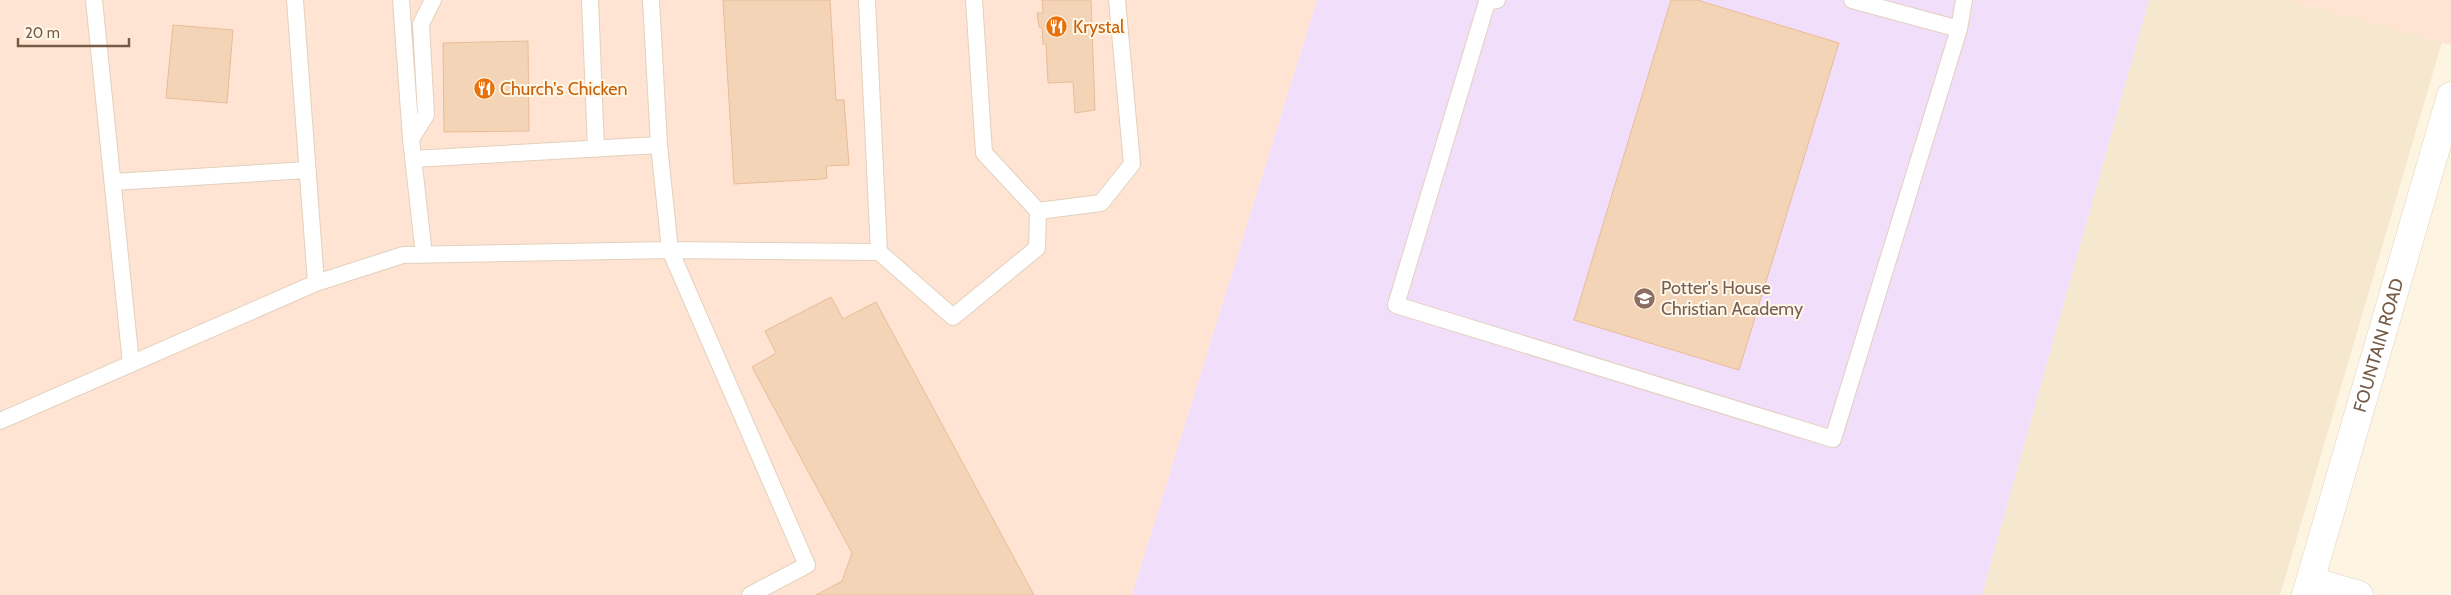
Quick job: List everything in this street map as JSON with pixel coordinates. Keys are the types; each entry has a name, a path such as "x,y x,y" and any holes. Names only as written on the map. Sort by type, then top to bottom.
{"street":[{"name":"FOUNTAIN ROAD","path":"2308,588 2451,96"},
{"path":"2308,588 2359,595"}],"lane":[{"path":"94,0 131,364"},
{"path":"295,0 316,283"},
{"path":"401,0 411,139 424,255"},
{"path":"411,139 426,115 421,24 433,0"},
{"path":"590,0 596,149"},
{"path":"651,0 659,145 670,250 807,565 750,595"},
{"path":"867,0 879,252"},
{"path":"0,421 316,283 403,255 670,250 879,252 954,317 1037,248 1038,211 984,154 974,0"},
{"path":"1038,211 1100,203 1132,164 1117,0"},
{"path":"1497,0 1487,2 1396,304 1833,439 1958,29 1964,0"},
{"path":"1852,0 1958,29"},
{"path":"413,160 659,145"},
{"path":"113,182 307,170"}],"shaded area":[{"path":"0,0 1317,0 1132,595 0,595"},
{"name":"Potter's House Christian Academy","path":"1317,0 2149,0 1982,595 1132,595"},
{"path":"2149,0 2287,0 2442,42 2280,595 1982,595"},
{"path":"2287,0 2451,0 2451,45"}],"building":[{"path":"723,0 830,0 836,100 844,100 849,165 826,166 827,178 823,179 734,184"},
{"path":"1042,0 1091,0 1095,110 1075,113 1073,82 1048,83 1046,44 1043,44 1042,27 1039,27 1037,13 1043,13"},
{"path":"1671,0 1697,0 1839,43 1739,370 1574,320"},
{"path":"173,25 233,30 227,103 166,98"},
{"path":"528,41 529,131 444,132 443,43"},
{"path":"831,297 843,319 876,302 1034,595 816,595 842,581 852,553 752,367 776,353 765,331"}],"place":[{"name":"Krystal","path":"1057,27"},
{"name":"Church's Chicken","path":"484,89"},
{"name":"Potter's House Christian Academy","path":"1645,298"}]}
